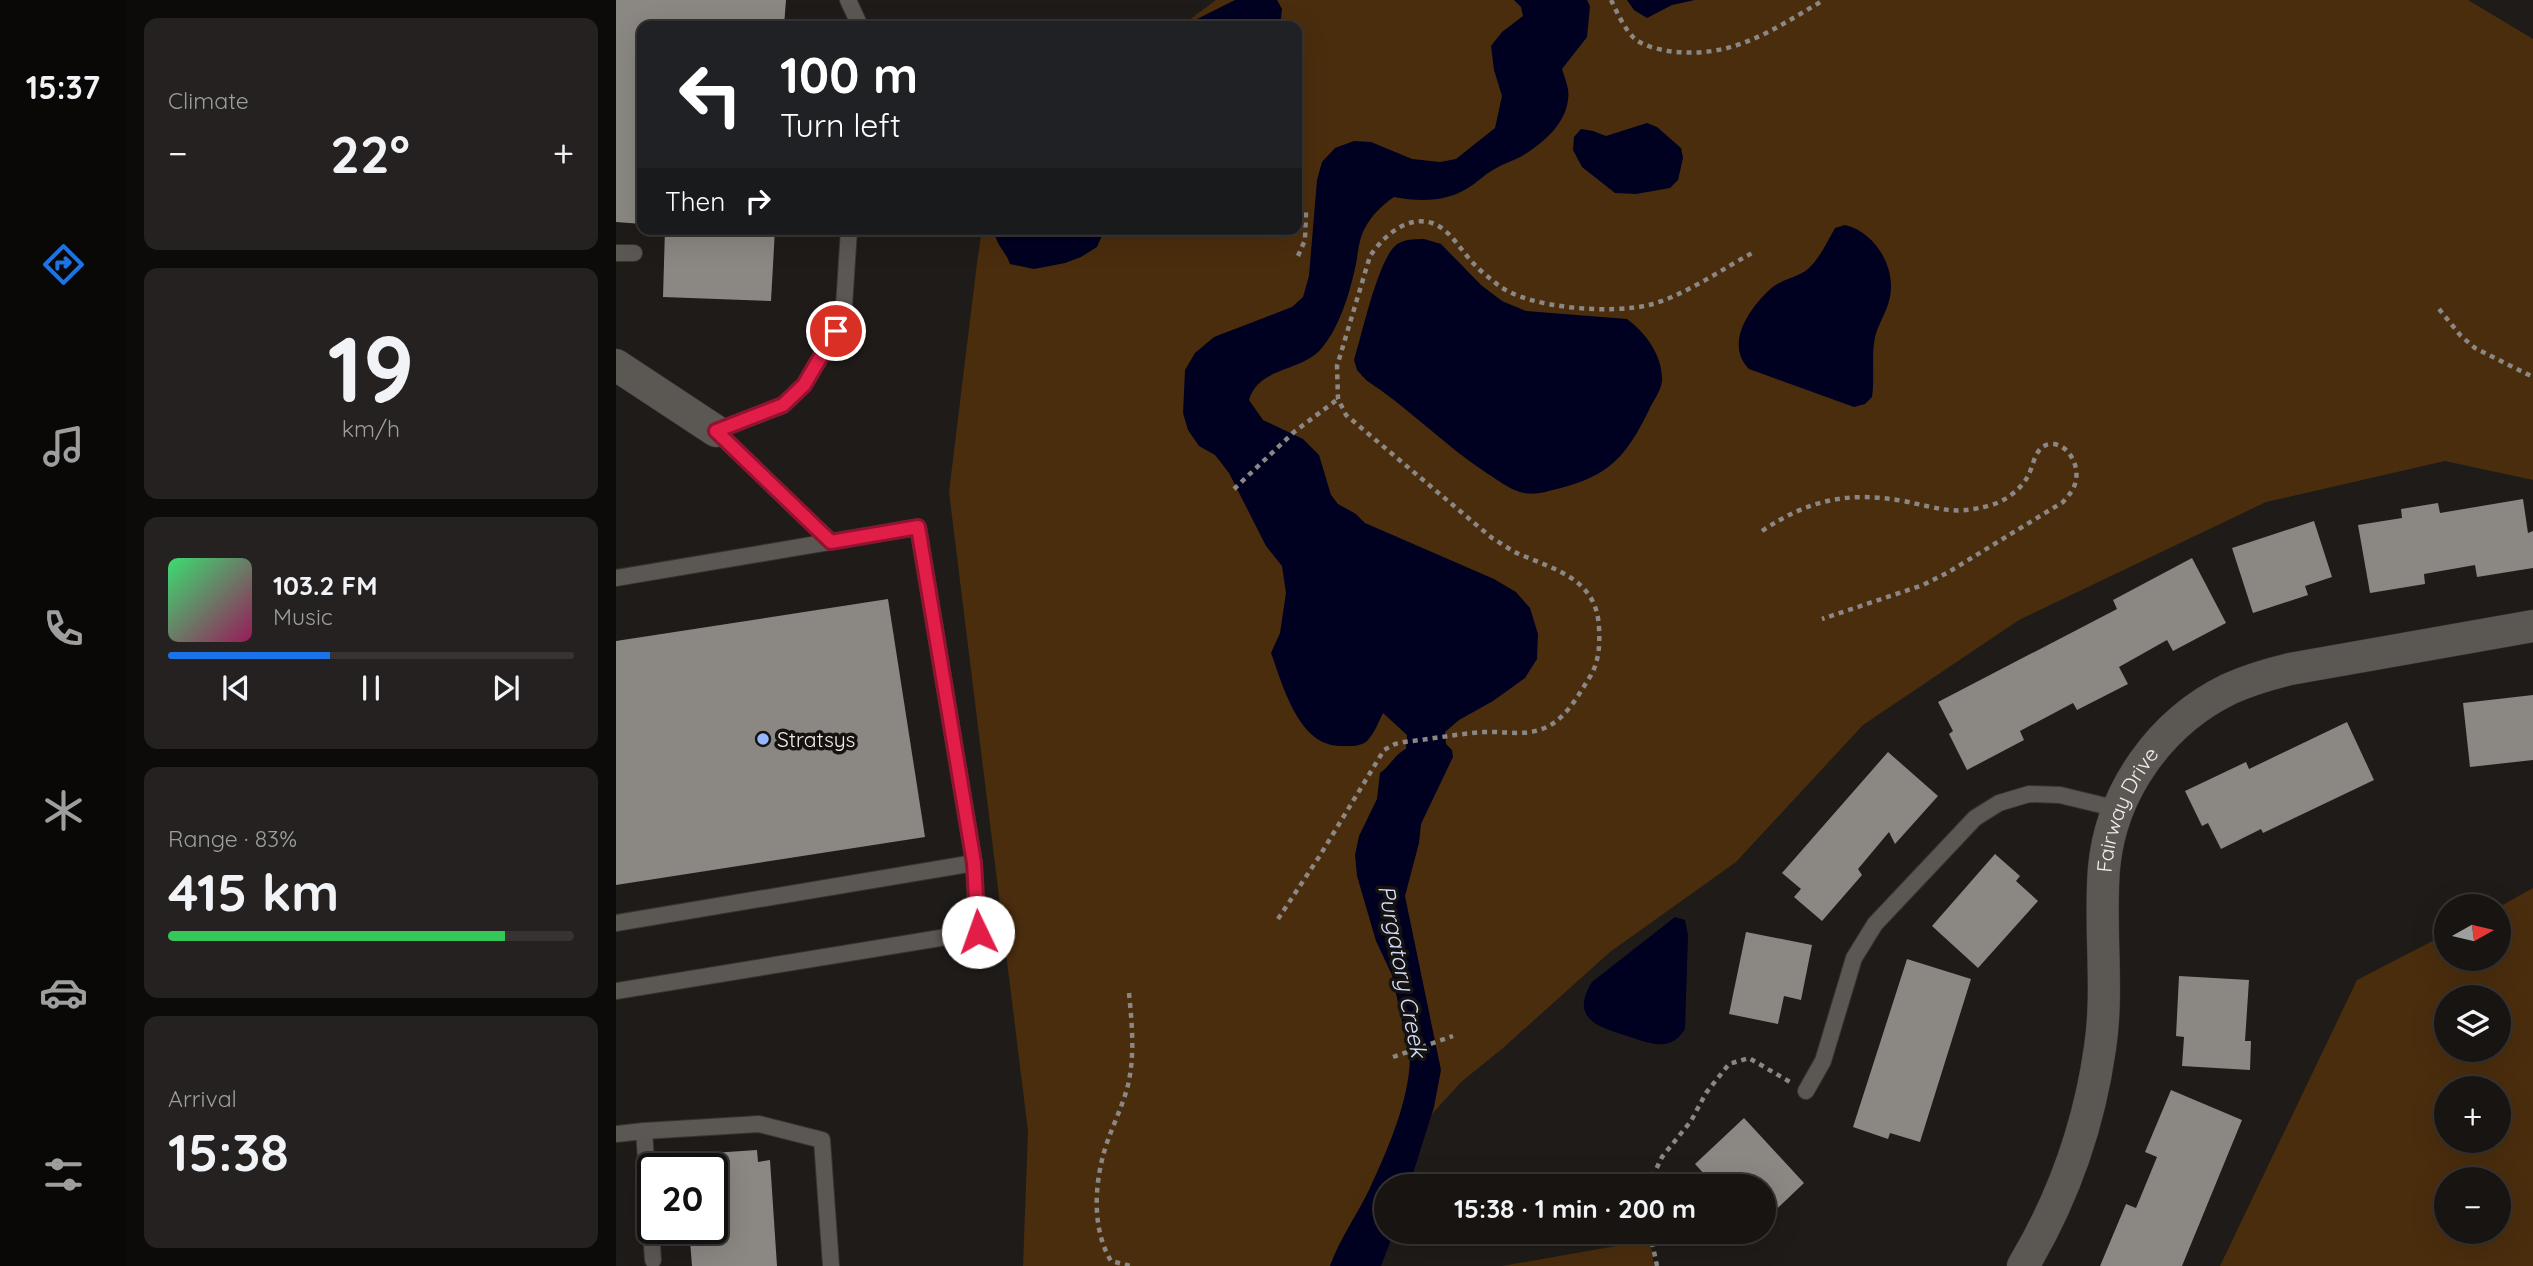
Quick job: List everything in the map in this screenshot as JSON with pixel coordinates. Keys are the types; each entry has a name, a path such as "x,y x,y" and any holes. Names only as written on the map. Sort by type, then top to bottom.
{"street":[{"path":"616,365 716,431"},
{"name":"Fairway Drive","path":"2023,1266 2060,1197 2086,1122 2101,1045 2104,866 2118,809 2143,762 2161,741 2201,706 2229,689 2256,678 2290,669 2533,626"}],"lane":[{"path":"848,0 858,21"},
{"path":"831,542 716,431 783,405 810,377 836,331 844,306 849,235"},
{"path":"616,253 634,253"},
{"path":"616,578 918,527 974,863 978,932 616,991"},
{"path":"1806,1091 1823,1061 1854,958 1875,924 1975,818 1999,803 2029,794 2060,795 2118,809"},
{"path":"616,923 974,863"},
{"path":"616,1134 759,1124 822,1140 831,1266"},
{"path":"644,1131 653,1260"}],"path":[{"path":"1611,0 1634,38 1654,48 1680,52 1716,52 1738,46 1771,31 1824,0"},
{"path":"1298,256 1305,240 1306,212"},
{"path":"1278,919 1319,858 1384,750 1404,742 1485,732 1523,733 1546,727 1564,715 1594,669 1600,644 1599,618 1588,593 1571,576 1518,554 1492,538 1346,415 1338,399 1337,366 1370,256 1378,244 1394,230 1413,222 1432,223 1450,236 1475,265 1501,288 1521,298 1560,307 1617,309 1668,299 1754,252"},
{"path":"2439,309 2461,336 2475,348 2533,377"},
{"path":"1234,489 1294,432 1338,399"},
{"path":"1762,531 1810,504 1828,499 1899,500 1949,512 1973,510 1997,503 2016,491 2028,476 2043,447 2051,444 2061,446 2070,454 2077,478 2072,491 2063,502 1923,585 1822,619"},
{"path":"1129,993 1133,1045 1128,1085 1103,1155 1098,1183 1097,1218 1102,1245 1111,1261 1131,1266"},
{"path":"1393,1057 1452,1036"},
{"path":"1654,1174 1662,1157 1690,1121 1706,1093 1729,1065 1749,1058 1806,1091"},
{"path":"1652,1244 1657,1266"}],"shaded area":[{"path":"1216,0 2468,0 2533,39 2533,480 2445,461 2266,502 2019,620 1863,725 1736,862 1610,952 1461,1082 1412,1136 1392,1174 1374,1174 1374,1220 1358,1266 1023,1266 1028,1131 949,492 981,235 1302,235 1302,21 1188,21"},
{"path":"2533,888 2533,1266 2220,1266 2357,980 2434,940 2434,971 2511,971 2511,900"},
{"path":"1627,1244 1651,1244 1654,1266 1502,1266"}],"water":[{"path":"1235,0 1277,0 1282,9 1281,21 1193,21"},
{"name":"Purgatory Creek","path":"1514,0 1587,0 1590,6 1587,37 1562,69 1568,96 1566,109 1557,126 1545,140 1530,151 1500,166 1462,191 1434,199 1394,197 1381,207 1363,232 1347,297 1328,340 1313,356 1261,381 1249,400 1263,420 1303,439 1319,455 1331,495 1338,504 1356,514 1365,523 1494,579 1516,592 1530,608 1538,634 1537,659 1525,678 1493,701 1459,720 1445,732 1446,744 1452,750 1453,757 1421,824 1419,843 1405,896 1441,1070 1434,1107 1413,1174 1376,1174 1402,1108 1410,1058 1392,975 1376,941 1357,876 1355,855 1359,836 1377,799 1380,773 1406,749 1407,735 1383,713 1372,735 1364,743 1341,746 1326,743 1314,736 1294,712 1271,653 1280,633 1286,593 1282,566 1266,546 1229,473 1215,455 1199,446 1188,430 1183,413 1185,370 1195,353 1214,337 1292,307 1303,297 1309,276 1317,180 1322,162 1335,148 1354,141 1371,142 1412,159 1440,162 1456,159 1495,128 1502,96 1494,70 1491,46 1502,32 1523,16 1521,7"},
{"path":"1627,0 1695,0 1672,5 1647,18 1634,10"},
{"path":"1647,123 1657,127 1681,148 1683,158 1678,180 1670,188 1636,194 1615,193 1582,167 1573,150 1574,137 1581,129 1606,136"},
{"path":"1845,225 1866,235 1875,244 1887,265 1891,289 1888,306 1875,337 1872,397 1865,404 1854,407 1749,369 1739,348 1744,324 1757,303 1774,286 1808,269 1820,255 1835,228"},
{"path":"995,235 1102,235 1097,247 1081,257 1034,269 1010,264"},
{"path":"1424,239 1441,244 1481,285 1502,301 1526,311 1627,319 1647,338 1660,363 1661,385 1632,440 1603,471 1557,489 1534,494 1516,491 1457,451 1366,380 1357,370 1354,360 1376,284 1388,256 1400,242"},
{"path":"1675,917 1685,920 1688,935 1685,1029 1682,1033 1669,1043 1653,1044 1606,1029 1590,1020 1584,1005 1592,982"},
{"path":"1374,1179 1374,1244 1389,1244 1381,1266 1330,1266 1339,1246"}],"building":[{"path":"616,0 786,0 784,21 637,21 637,224 616,222"},
{"path":"665,235 775,235 771,301 663,297"},
{"path":"2523,499 2528,533 2533,531 2533,568 2477,577 2475,565 2424,574 2425,584 2370,593 2358,525 2402,518 2401,509 2438,503 2440,513"},
{"path":"2314,521 2332,577 2305,586 2308,595 2253,613 2232,548"},
{"path":"2192,558 2226,623 2173,651 2167,640 2119,667 2128,684 2077,710 2073,703 2020,731 2024,740 1967,770 1949,734 1953,731 1938,702 2117,609 2113,600"},
{"name":"Stratsys","path":"888,599 925,837 616,885 616,641"},
{"path":"2533,695 2533,760 2470,767 2463,703"},
{"path":"2347,722 2374,780 2263,833 2261,829 2221,849 2208,823 2202,826 2185,791 2246,762 2249,769"},
{"path":"1888,752 1938,796 1895,844 1889,832 1858,869 1862,875 1822,921 1794,897 1801,889 1782,873"},
{"path":"1995,854 2020,876 2016,881 2038,901 1978,968 1932,926"},
{"path":"1746,932 1812,945 1801,1000 1784,996 1778,1024 1729,1014"},
{"path":"1907,959 1971,979 1920,1142 1890,1133 1888,1139 1853,1127"},
{"path":"2179,976 2249,980 2245,1041 2251,1041 2250,1070 2182,1066 2184,1037 2176,1036"},
{"path":"2171,1090 2242,1120 2182,1266 2100,1266 2126,1204 2136,1208 2157,1157 2145,1152"},
{"path":"1744,1118 1804,1183 1776,1210 1776,1174 1704,1174 1695,1164"},
{"path":"757,1150 758,1162 770,1160 777,1266 692,1266 690,1244 728,1244 728,1153 712,1153"}],"place":[{"name":"Stratsys","path":"763,739"}],"route":[{"path":"836,331 822,359 804,385 783,405 716,431 831,542 918,527 974,863 978,932"}]}
